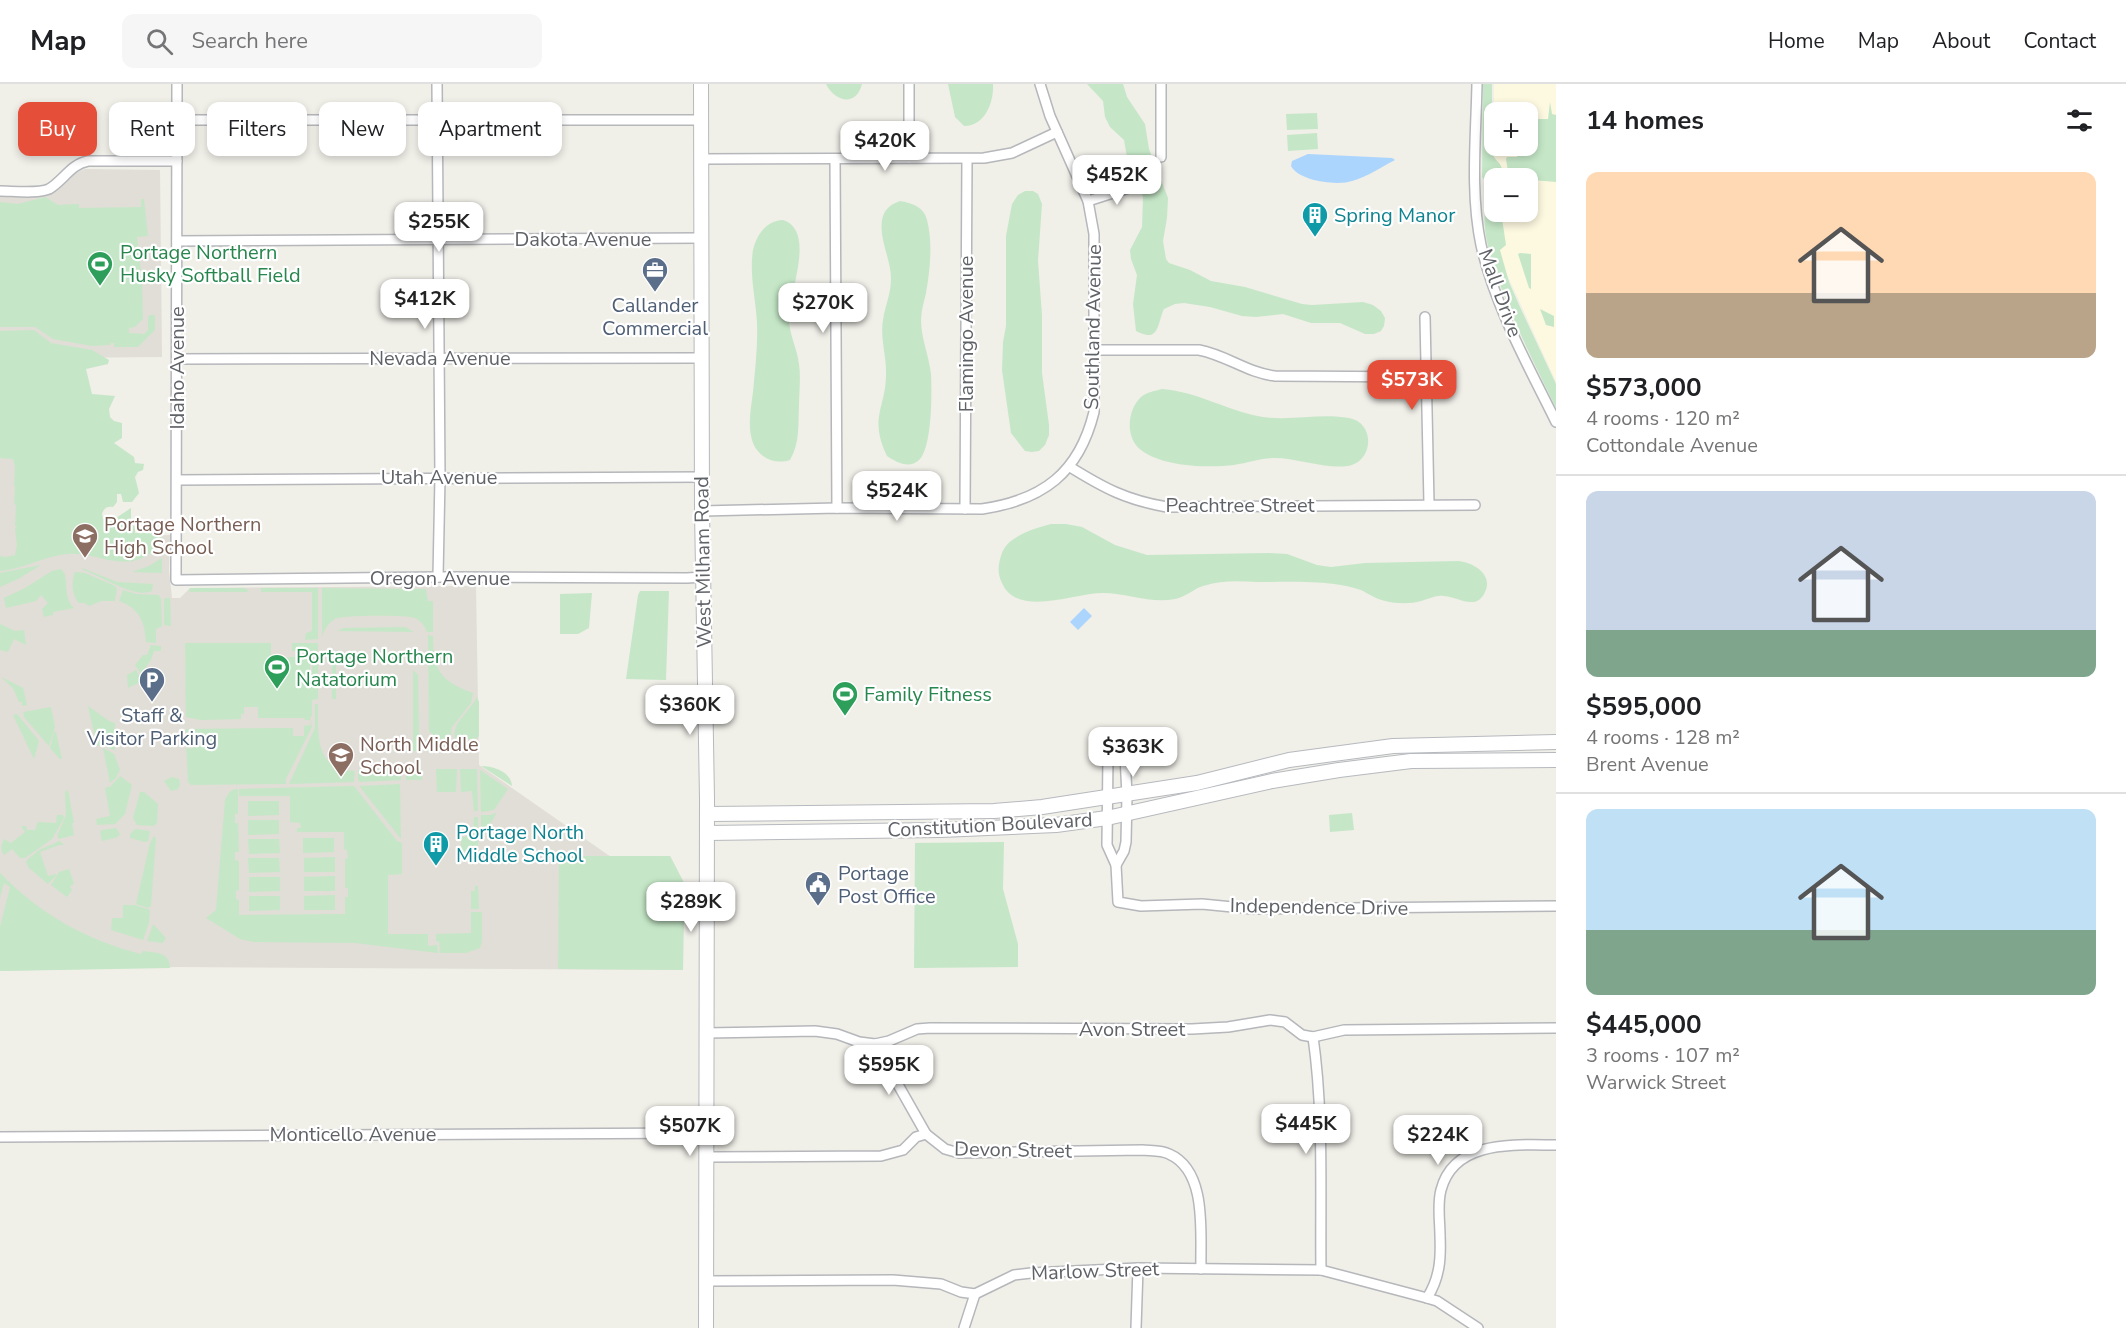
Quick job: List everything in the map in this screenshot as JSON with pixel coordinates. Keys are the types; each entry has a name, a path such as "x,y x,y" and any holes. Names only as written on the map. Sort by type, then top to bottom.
{"street":[{"name":"Idaho Avenue","path":"177,84 177,102"},
{"path":"437,84 437,102"},
{"name":"West Milham Road","path":"701,84 702,511 707,814 706,1328"},
{"path":"909,84 909,158"},
{"name":"Southland Avenue","path":"1040,84 1057,132 1088,201 1094,234 1094,412 1089,433 1070,468"},
{"path":"1161,84 1161,157"},
{"name":"Mall Drive","path":"1477,84 1476,206 1481,244 1498,298 1556,422"},
{"path":"195,120 418,120"},
{"path":"562,120 701,120"},
{"path":"702,159 984,158 1012,153 1057,132"},
{"name":"Idaho Avenue","path":"176,580 177,156"},
{"path":"438,156 440,477 438,577"},
{"path":"835,159 837,508"},
{"name":"Flamingo Avenue","path":"965,509 966,159"},
{"path":"0,191 43,191 50,188 77,164 88,161 177,161"},
{"path":"1088,201 1138,185"},
{"name":"Dakota Avenue","path":"177,241 701,238"},
{"path":"1425,317 1429,504"},
{"path":"1095,350 1198,350 1212,353 1262,374 1275,376 1425,378"},
{"name":"Nevada Avenue","path":"177,359 703,358"},
{"path":"702,511 837,508 982,509 1018,501 1058,480 1070,468"},
{"name":"Peachtree Street","path":"1070,468 1119,495 1134,501 1167,507 1475,505"},
{"name":"Utah Avenue","path":"177,480 702,477"},
{"name":"Oregon Avenue","path":"176,580 703,577"},
{"name":"Independence Drive","path":"1116,865 1124,852 1127,795 1125,756 1116,741 1108,756 1107,845 1116,865 1118,902 1142,906 1202,904 1263,909 1556,906"},
{"name":"Constitution Boulevard","path":"707,814 994,811 1042,807 1197,783 1289,760 1393,746 1556,742"},
{"name":"Constitution Boulevard","path":"707,833 1056,825 1107,818 1272,781 1411,760 1556,760"},
{"name":"Avon Street","path":"875,1044 917,1029 930,1028 1192,1029 1227,1027 1270,1020 1285,1022 1302,1035 1313,1037"},
{"path":"1321,1270 1318,1067 1313,1037 1344,1030 1556,1028"},
{"path":"706,1034 815,1031 875,1044 926,1134"},
{"name":"Monticello Avenue","path":"0,1137 706,1133"},
{"name":"Devon Street","path":"706,1157 881,1156 903,1150 916,1137 926,1134 945,1149 959,1153 1142,1150 1167,1152 1176,1157 1184,1166 1196,1186 1199,1199 1201,1269"},
{"path":"1427,1298 1433,1289 1441,1263 1441,1190 1453,1167 1480,1150 1500,1145 1556,1146"},
{"path":"1136,1328 1138,1268"},
{"name":"Marlow Street","path":"975,1294 1014,1275 1138,1268 1321,1270 1427,1298 1478,1328"},
{"path":"706,1281 892,1280 941,1284 961,1292 975,1294 964,1328"}],"shaded area":[{"path":"1494,84 1556,84 1556,382 1500,259 1496,222 1538,222 1538,168 1494,168 1494,156 1538,156 1538,102 1494,102"},
{"path":"85,169 160,170 162,357 45,358 46,537 170,535 169,571 172,598 180,598 190,588 476,586 479,765 611,857 670,856 684,883 683,970 178,967 0,971 0,195 50,193 58,190 76,173"}],"green space":[{"path":"826,84 862,84 855,96 845,99 835,95"},
{"path":"948,84 993,84 990,105 978,122 964,126 955,117"},
{"path":"1087,84 1123,84 1127,97 1145,124 1149,149 1168,198 1163,241 1166,259 1169,263 1190,270 1211,281 1245,287 1302,304 1363,302 1373,305 1381,311 1385,318 1381,331 1365,334 1340,323 1311,323 1283,314 1242,316 1184,303 1164,309 1154,333 1150,335 1136,331 1133,304 1137,275 1130,250 1142,227 1143,197 1128,163 1124,140 1110,127 1105,117 1103,101"},
{"path":"1483,84 1492,84 1492,102 1484,102 1484,156 1494,156 1501,168 1484,168 1484,180 1482,177"},
{"path":"1550,102 1552,114 1556,115 1556,182 1538,180 1538,168 1507,168 1507,157 1538,156 1538,119 1548,119"},
{"path":"1317,113 1318,129 1287,130 1286,114"},
{"path":"1317,133 1318,149 1288,151 1287,135"},
{"path":"1025,191 1038,194 1042,204 1038,261 1042,315 1042,373 1049,425 1049,435 1045,445 1039,451 1032,452 1025,451 1011,433 1002,370 1006,326 1006,236 1012,204 1018,195"},
{"path":"45,197 58,205 79,204 79,208 141,207 141,199 144,199 148,236 137,237 143,319 135,327 129,328 129,333 144,334 148,330 150,315 155,315 155,330 138,347 114,347 114,343 92,346 53,339 35,327 0,327 0,202 18,204"},
{"path":"900,201 913,204 923,212 929,229 930,247 929,275 921,320 931,374 930,418 924,452 920,459 912,464 899,462 887,456 879,431 880,412 886,384 882,326 891,279 882,235 882,220 888,208"},
{"path":"783,220 793,226 800,250 789,319 800,369 800,380 797,440 790,460 779,462 759,453 750,431 757,332 752,268 753,250 763,229"},
{"path":"1485,222 1503,222 1506,245 1500,250 1509,282 1556,384 1556,408 1522,337 1497,276 1488,248"},
{"path":"1518,254 1531,254 1531,289"},
{"path":"1540,309 1554,316 1554,327 1546,325"},
{"path":"34,330 51,343 92,350 109,360 108,364 86,369 92,394 115,396 109,409 110,417 122,423 122,438 114,443 134,457 135,463 144,464 143,470 135,477 139,493 132,502 123,502 121,494 117,494 117,502 113,507 106,508 102,514 103,519 110,522 131,508 131,525 135,526 135,533 162,532 158,546 142,558 121,562 67,554 0,571 0,556 15,555 17,545 15,528 17,528 15,526 16,505 14,504 15,467 13,459 0,458 0,331"},
{"path":"1162,389 1188,394 1237,411 1263,417 1349,418 1363,426 1367,433 1367,448 1359,461 1344,466 1275,458 1212,466 1186,465 1161,460 1150,456 1136,445 1130,431 1130,424 1133,409 1141,397"},
{"path":"1051,524 1082,527 1115,545 1147,555 1287,554 1317,565 1331,567 1365,563 1459,561 1471,564 1481,571 1487,581 1487,587 1480,599 1471,602 1440,596 1413,603 1394,603 1361,590 1337,584 1237,581 1210,584 1179,598 1166,600 1103,593 1047,601 1033,602 1020,599 1009,593 1000,579 999,568 1002,553 1016,537"},
{"path":"162,558 162,573 132,572 149,566"},
{"path":"41,565 18,579 0,587 0,573"},
{"path":"82,568 117,582 153,584 152,591 136,592"},
{"path":"61,569 65,577 68,598 74,608 53,612 53,615 44,617 42,609 48,603 41,595 36,601 6,608 4,598 52,571"},
{"path":"75,572 85,573 115,586 117,589 115,601 101,601 89,606 79,603 73,589"},
{"path":"190,588 243,588 248,592 189,592"},
{"path":"261,588 318,588 318,639 305,640 306,633 312,631 312,592 261,592"},
{"path":"322,588 426,589 428,601 433,601 433,632 427,632 415,618 361,616 335,619 327,627 322,637"},
{"path":"123,590 136,594 159,595 162,626 156,629 156,643 146,642 140,617 132,608 119,601"},
{"path":"640,591 669,591 666,680 626,679"},
{"path":"592,593 589,628 578,634 560,634 560,594"},
{"path":"170,598 171,626 164,625 164,599"},
{"path":"0,624 15,631 24,630 26,645 14,639 8,652 0,650"},
{"path":"405,627 414,632 337,631 344,628"},
{"path":"428,635 433,636 435,658 441,673 453,684 473,693 471,703 452,727 450,740 437,739 429,731"},
{"path":"185,643 271,643 271,666 274,666 274,657 310,657 310,674 312,673 312,662 318,661 318,699 312,700 312,716 310,717 312,727 286,779 286,784 191,785 188,782 186,742 190,749 200,745 201,739 198,733 186,738 186,729 293,728 293,736 304,736 304,726 311,725 310,720 304,718 258,718 258,707 244,707 241,719 201,720 186,717"},
{"path":"292,643 318,643 318,651 292,651"},
{"path":"151,645 161,646 161,651 154,651 151,660 142,672 146,677 144,678 135,665 143,655 147,655"},
{"path":"332,658 336,658 336,699 332,699"},
{"path":"136,670 142,681 128,688 127,675"},
{"path":"413,670 418,675 419,735 432,751 413,751"},
{"path":"1,677 23,688 27,705 22,706 13,688"},
{"path":"477,697 479,736 475,739 455,740 458,722"},
{"path":"315,704 318,704 319,738 325,757 342,769 355,771 354,782 289,784 315,728"},
{"path":"88,706 115,723 115,749 103,745 97,746"},
{"path":"51,707 55,727 49,746 24,717 23,712"},
{"path":"17,714 39,741 34,759 13,715"},
{"path":"54,732 56,732 62,759 50,748"},
{"path":"103,748 114,754 120,770 110,783"},
{"path":"481,766 501,771 509,777 512,786"},
{"path":"422,769 422,780 406,780 406,770"},
{"path":"436,769 457,769 456,792 437,792"},
{"path":"460,769 477,769 478,811 474,811 472,791 461,792"},
{"path":"358,770 401,770 401,780 360,782"},
{"path":"480,770 508,789 494,810 481,812"},
{"path":"120,776 132,785 125,814 115,824 97,825 96,819 110,816 105,788 111,786"},
{"path":"172,777 179,779 180,785 178,789 171,791 164,781"},
{"path":"400,784 401,839 360,787"},
{"path":"354,786 397,841 402,843 402,874 388,875 388,934 428,934 428,946 437,945 438,953 355,943 254,942 240,939 206,918 216,910 225,800 228,794 235,789 238,789 238,814 235,814 235,823 238,823 239,852 235,852 235,860 239,861 239,890 236,891 236,899 239,900 239,915 345,914 345,897 348,897 348,888 345,888 345,859 348,858 347,850 344,849 344,832 297,832 297,828 301,828 300,823 290,822 290,796 239,796 239,789"},
{"path":"68,790 74,835 59,839 57,836 66,815 65,792"},
{"path":"140,792 144,792 158,804 157,823 154,826 137,825 133,818"},
{"path":"248,801 279,801 279,815 248,816"},
{"path":"497,812 481,841 481,815 491,815"},
{"path":"1352,813 1354,830 1330,832 1329,815"},
{"path":"57,815 63,815 64,818 52,839 25,858 20,858 12,849 4,855 1,847 4,839 11,843 25,832 21,826 26,826 27,830 35,830 38,822 56,823"},
{"path":"474,817 478,817 478,851 461,851 461,837 473,836"},
{"path":"248,820 279,820 279,834 248,835"},
{"path":"116,828 120,834 118,837 102,841 100,832 102,830"},
{"path":"135,829 150,831 148,841 130,838 130,834"},
{"path":"154,836 156,838 151,906 148,908 136,904 150,843"},
{"path":"303,838 334,838 334,852 303,853"},
{"path":"248,839 279,839 280,853 249,854"},
{"path":"60,841 64,845 40,852 48,876 56,874 48,884 28,867 26,861 39,850"},
{"path":"1004,842 1003,889 1018,944 1018,967 914,968 915,843"},
{"path":"559,856 670,856 684,883 683,970 558,969"},
{"path":"335,857 335,872 304,872 304,858"},
{"path":"248,858 279,858 280,872 249,873"},
{"path":"69,869 74,884 70,886 72,890 67,897 51,885 59,872"},
{"path":"0,873 31,901 65,924 121,948 141,954 143,951 161,954 168,959 170,968 0,971 0,927 10,887 4,883 0,898"},
{"path":"335,876 335,891 304,891 304,877"},
{"path":"249,877 280,877 280,891 249,892"},
{"path":"475,886 478,886 479,909 471,909 471,891 475,891"},
{"path":"335,895 335,910 304,910 304,896"},
{"path":"249,896 280,896 280,910 249,911"},
{"path":"123,905 135,905 150,910 149,923 143,940 111,930 112,918 123,918"},
{"path":"471,912 482,912 480,948 466,953 440,953 436,934 471,933"},
{"path":"153,924 166,938 163,943 147,941"}],"water":[{"path":"1308,154 1395,160 1358,179 1337,183 1310,179 1295,171 1291,166 1292,161"},
{"path":"1084,608 1092,616 1078,630 1070,622"}],"place":[{"name":"Spring Manor","path":"1315,238"},
{"name":"Portage Northern Husky Softball Field","path":"100,287"},
{"name":"Callander Commercial","path":"655,293"},
{"name":"Portage Northern High School","path":"85,559"},
{"name":"Portage Northern Natatorium","path":"277,690"},
{"name":"Staff & Visitor Parking","path":"152,703"},
{"name":"Family Fitness","path":"845,717"},
{"name":"North Middle School","path":"341,778"},
{"name":"Portage North Middle School","path":"436,867"},
{"name":"Portage Post Office","path":"818,907"}]}
